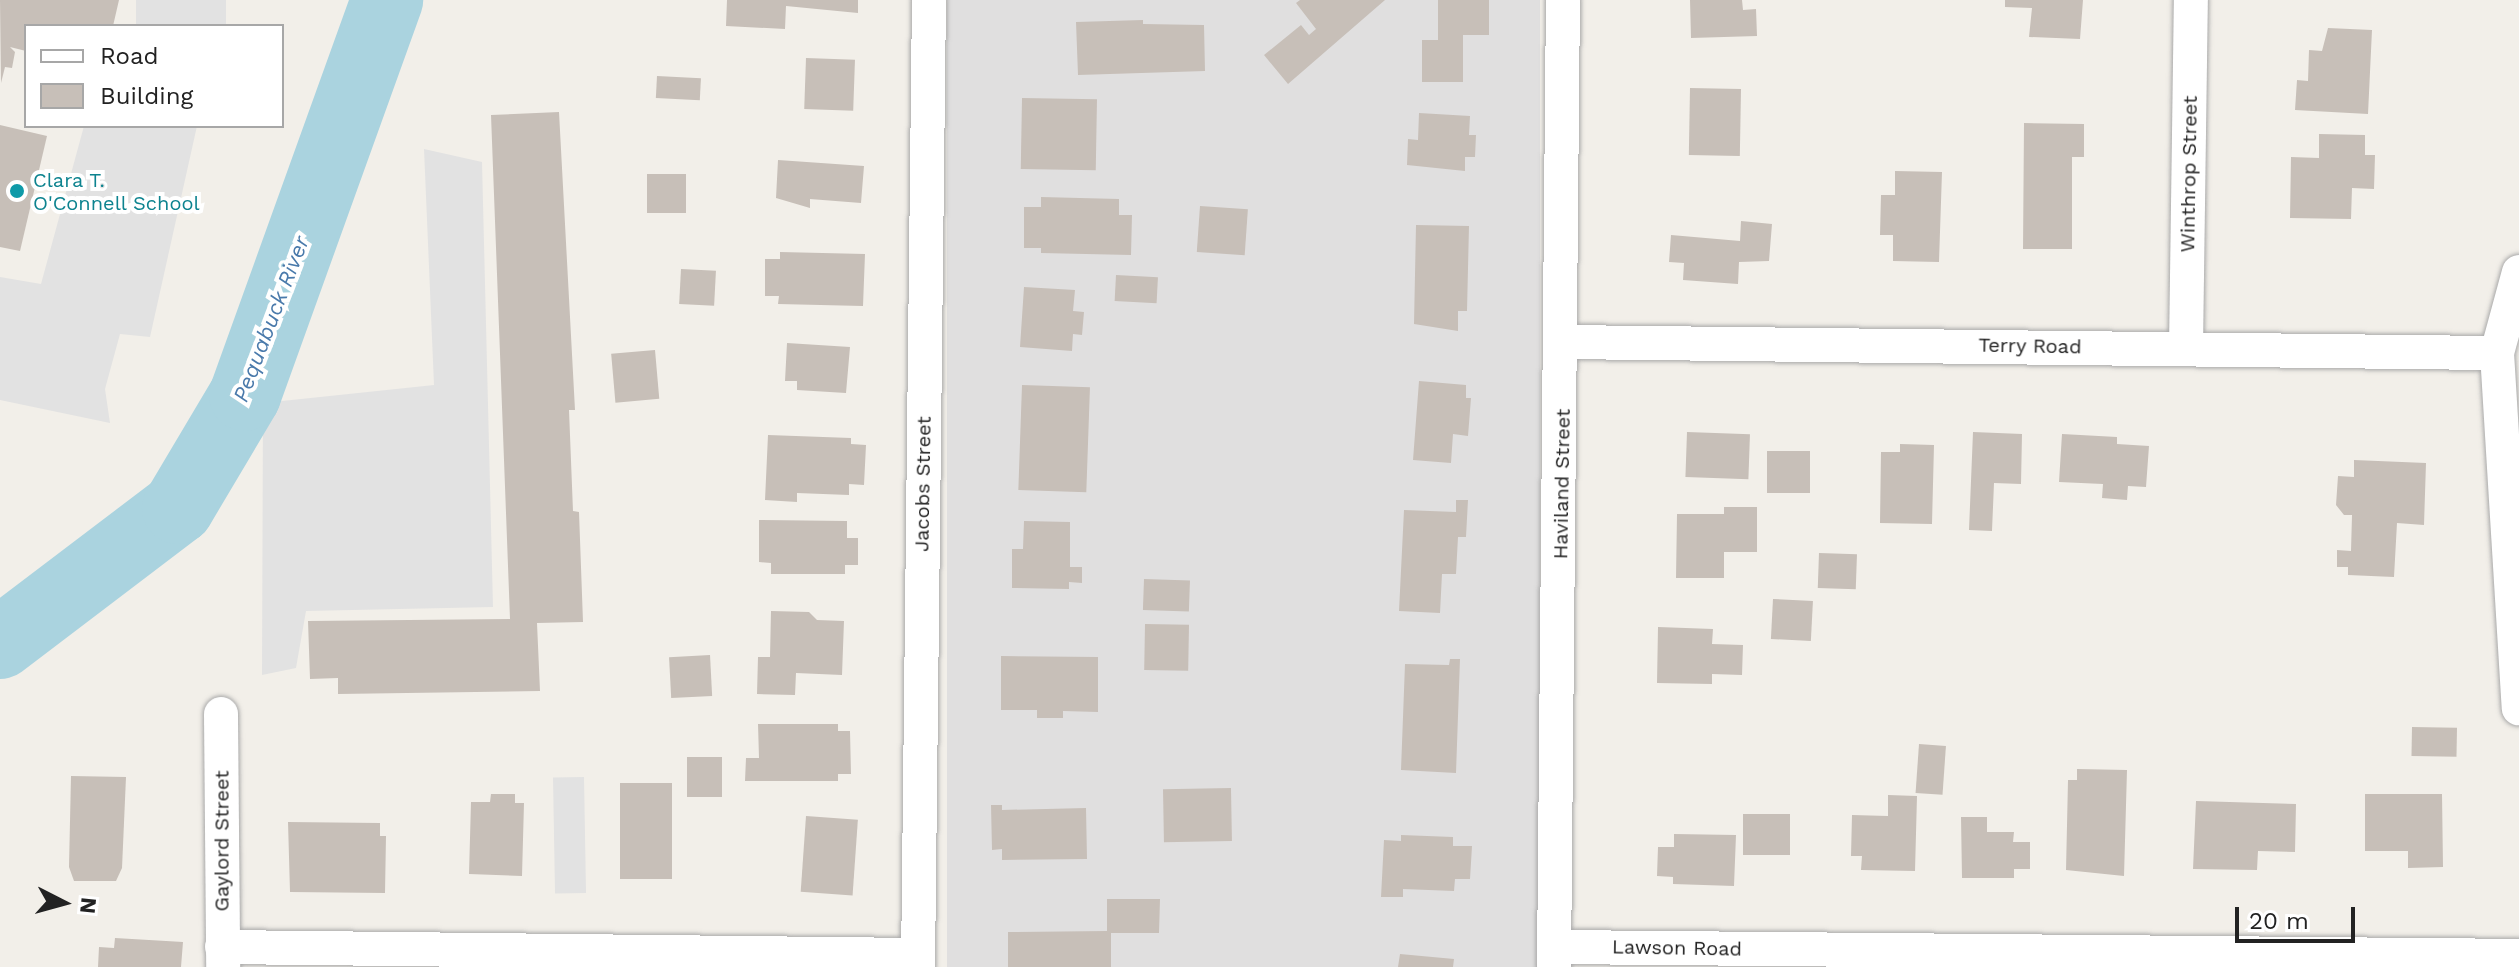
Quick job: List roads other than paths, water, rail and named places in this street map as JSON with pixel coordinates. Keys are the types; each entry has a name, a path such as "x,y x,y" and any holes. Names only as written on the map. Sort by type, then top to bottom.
{"street":[{"name":"Jacobs Street","path":"918,961 929,0"},
{"name":"Haviland Street","path":"1555,957 1564,342 1563,0"},
{"name":"Winthrop Street","path":"2186,348 2191,0"},
{"path":"2519,272 2497,353 2519,708"},
{"name":"Terry Road","path":"1564,342 2497,353"},
{"name":"Gaylord Street","path":"221,714 223,957"},
{"name":"Lawson Road","path":"1555,957 2519,956"},
{"path":"223,957 918,961"}],"waterway":[{"name":"Pequabuck River","path":"0,643 178,508 245,395 387,0"}],"place":[{"name":"Clara T. O'Connell School","path":"17,191"}]}
